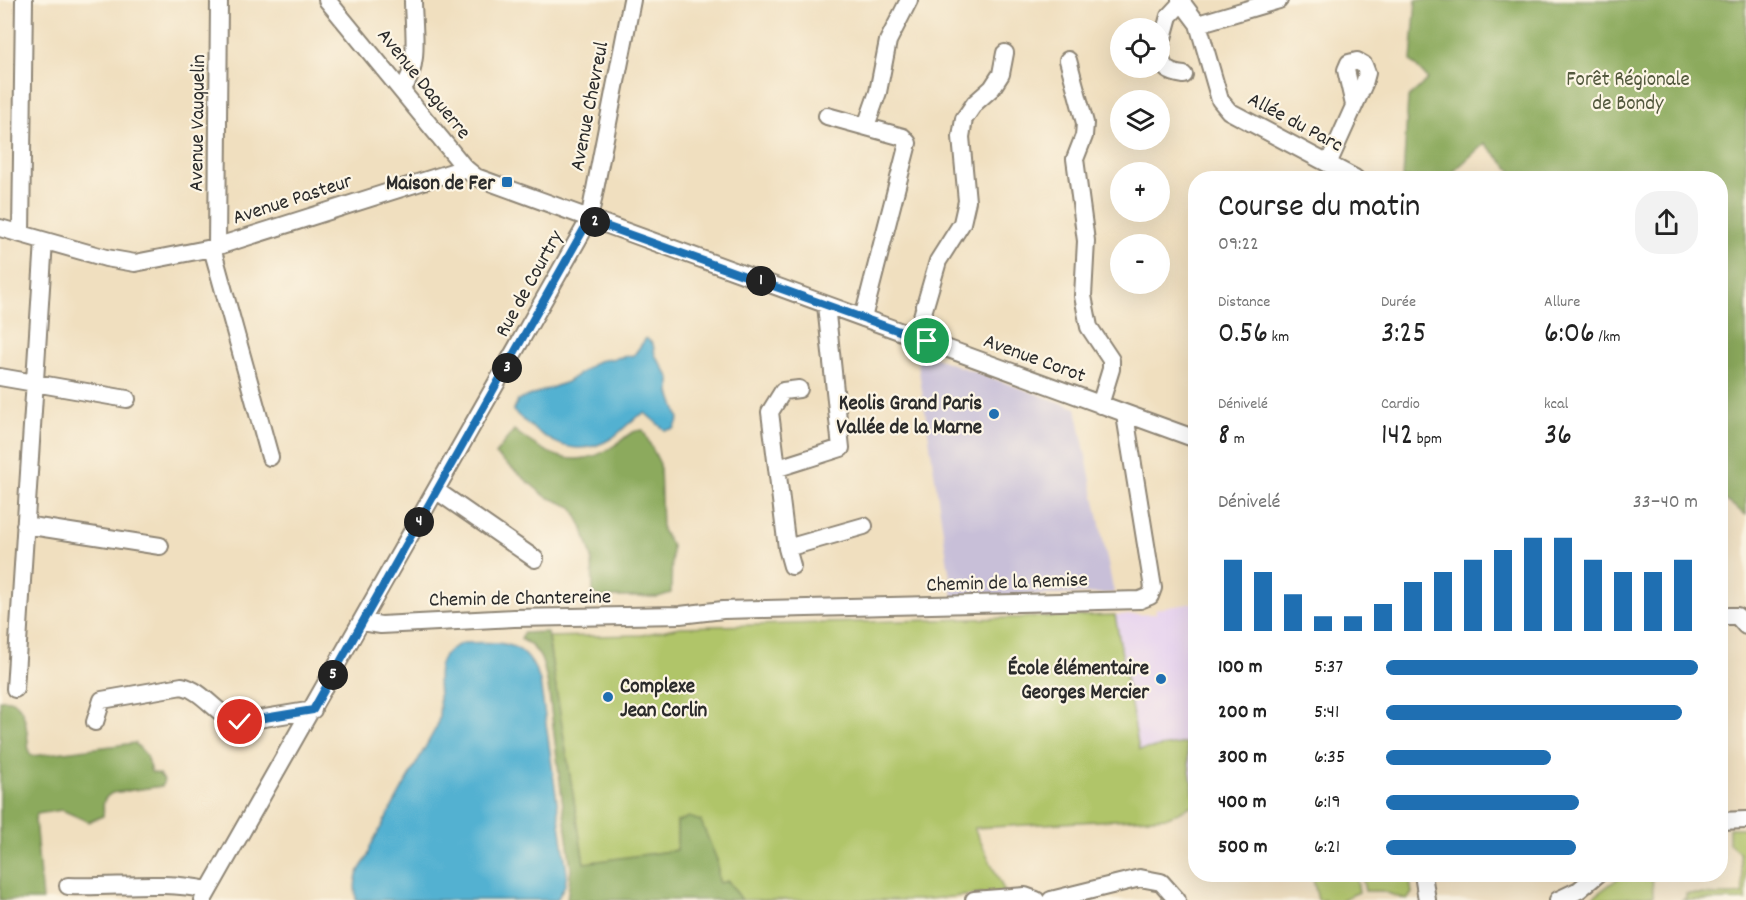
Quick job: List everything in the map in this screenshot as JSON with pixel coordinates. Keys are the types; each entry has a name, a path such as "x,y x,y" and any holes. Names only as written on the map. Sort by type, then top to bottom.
{"street":[{"path":"21,234 24,0"},
{"name":"Avenue Vauquelin","path":"219,0 214,247 270,457"},
{"name":"Avenue Daguerre","path":"327,0 465,168"},
{"path":"402,89 409,82 412,69 413,0"},
{"name":"Avenue Chevreul","path":"589,220 632,0"},
{"path":"626,27 644,0"},
{"path":"866,126 879,92 888,41 909,0"},
{"path":"1198,24 1279,0"},
{"path":"1168,18 1181,1"},
{"name":"Allée du Parc","path":"1181,1 1198,24 1220,100 1229,111 1342,171"},
{"path":"916,337 938,261 962,223 967,201 960,137 964,119 975,103 992,88 1001,74 1005,52"},
{"path":"1068,60 1085,123 1084,136 1075,159 1086,241 1083,296 1089,327 1111,360 1111,369 1100,405"},
{"path":"1170,73 1184,75"},
{"path":"1328,164 1354,105"},
{"path":"827,116 903,136 908,143 863,318"},
{"path":"465,168 485,181 589,220"},
{"name":"Avenue Pasteur","path":"0,228 106,258 135,263 214,247 465,168"},
{"name":"Avenue Corot","path":"589,220 1188,436"},
{"name":"Rue de Courtry","path":"206,895 589,220"},
{"path":"15,689 44,240"},
{"path":"778,468 841,448 826,305"},
{"path":"0,378 127,399"},
{"path":"792,566 770,411 783,391 799,389"},
{"name":"Chemin de la Remise","path":"680,615 723,610 1140,600 1150,596 1153,588 1125,414"},
{"path":"437,491 535,559"},
{"path":"25,525 160,546"},
{"path":"788,548 864,526"},
{"name":"Chemin de Chantereine","path":"362,622 381,625 514,618 680,615"},
{"path":"1728,616 1737,616 1746,626"},
{"path":"94,722 102,700 182,686 191,688 229,719 240,722 313,710"},
{"path":"1728,821 1746,820"},
{"path":"1051,900 1140,878 1161,882 1177,900"},
{"path":"1424,882 1426,900"},
{"path":"1558,900 1580,890 1589,882"},
{"path":"68,886 116,888 143,884 185,885 206,895"},
{"path":"974,900 1025,896 1036,900"}],"shaded area":[{"path":"916,351 1076,408 1114,593 953,598"},
{"name":"École élémentaire Georges Mercier","path":"1188,604 1188,757 1186,743 1139,750 1115,615 1156,614 1156,609"}],"green space":[{"name":"Forêt Régionale de Bondy","path":"1416,0 1746,0 1746,515 1728,502 1728,171 1511,171 1485,143 1454,171 1403,171 1408,98 1428,79 1411,61"},
{"path":"514,430 538,447 575,459 588,458 601,453 631,433 643,430 660,464 662,530 672,546 671,593 658,597 601,597 593,592 592,558 582,526 572,507 545,496 495,454"},
{"path":"1115,615 1139,750 1186,743 1188,807 1168,817 974,828 1005,892 919,900 742,900 728,881 719,884 717,860 677,822 678,850 584,864 548,637 642,635 680,627"},
{"path":"547,632 584,863 677,850 677,822 689,817 701,821 717,860 719,883 728,881 742,900 567,900 571,869 548,686 538,653 521,639 523,633"},
{"path":"0,700 9,700 21,710 26,727 29,753 32,756 135,743 146,755 151,772 159,774 164,780 162,786 112,793 104,801 103,816 89,822 62,810 37,814 35,819 42,900 0,900"},
{"path":"1729,828 1746,828 1746,900 1681,900 1686,898 1686,894 1743,894 1740,853 1729,844"},
{"path":"1314,882 1357,882 1359,892 1341,900 1318,900"},
{"path":"1363,882 1410,882 1412,893 1407,900 1382,891 1365,891"},
{"path":"1613,882 1652,882 1653,896 1589,900"}],"water":[{"path":"646,338 653,344 655,355 670,378 670,393 679,419 674,429 665,430 645,413 612,438 597,445 584,448 571,447 547,438 513,411 518,400 567,382 598,361 634,355"},
{"path":"463,643 501,644 520,650 528,657 540,681 567,873 565,885 557,900 356,900 357,877 368,857 370,847 437,726 438,678 443,658 450,650"}],"place":[{"name":"Maison de Fer","path":"507,182"},
{"name":"Keolis Grand Paris Vallée de la Marne","path":"994,414"},
{"name":"École élémentaire Georges Mercier","path":"1161,679"},
{"name":"Complexe Jean Corlin","path":"608,697"}],"route":[{"path":"240,722 313,710 589,220 927,341"}]}
